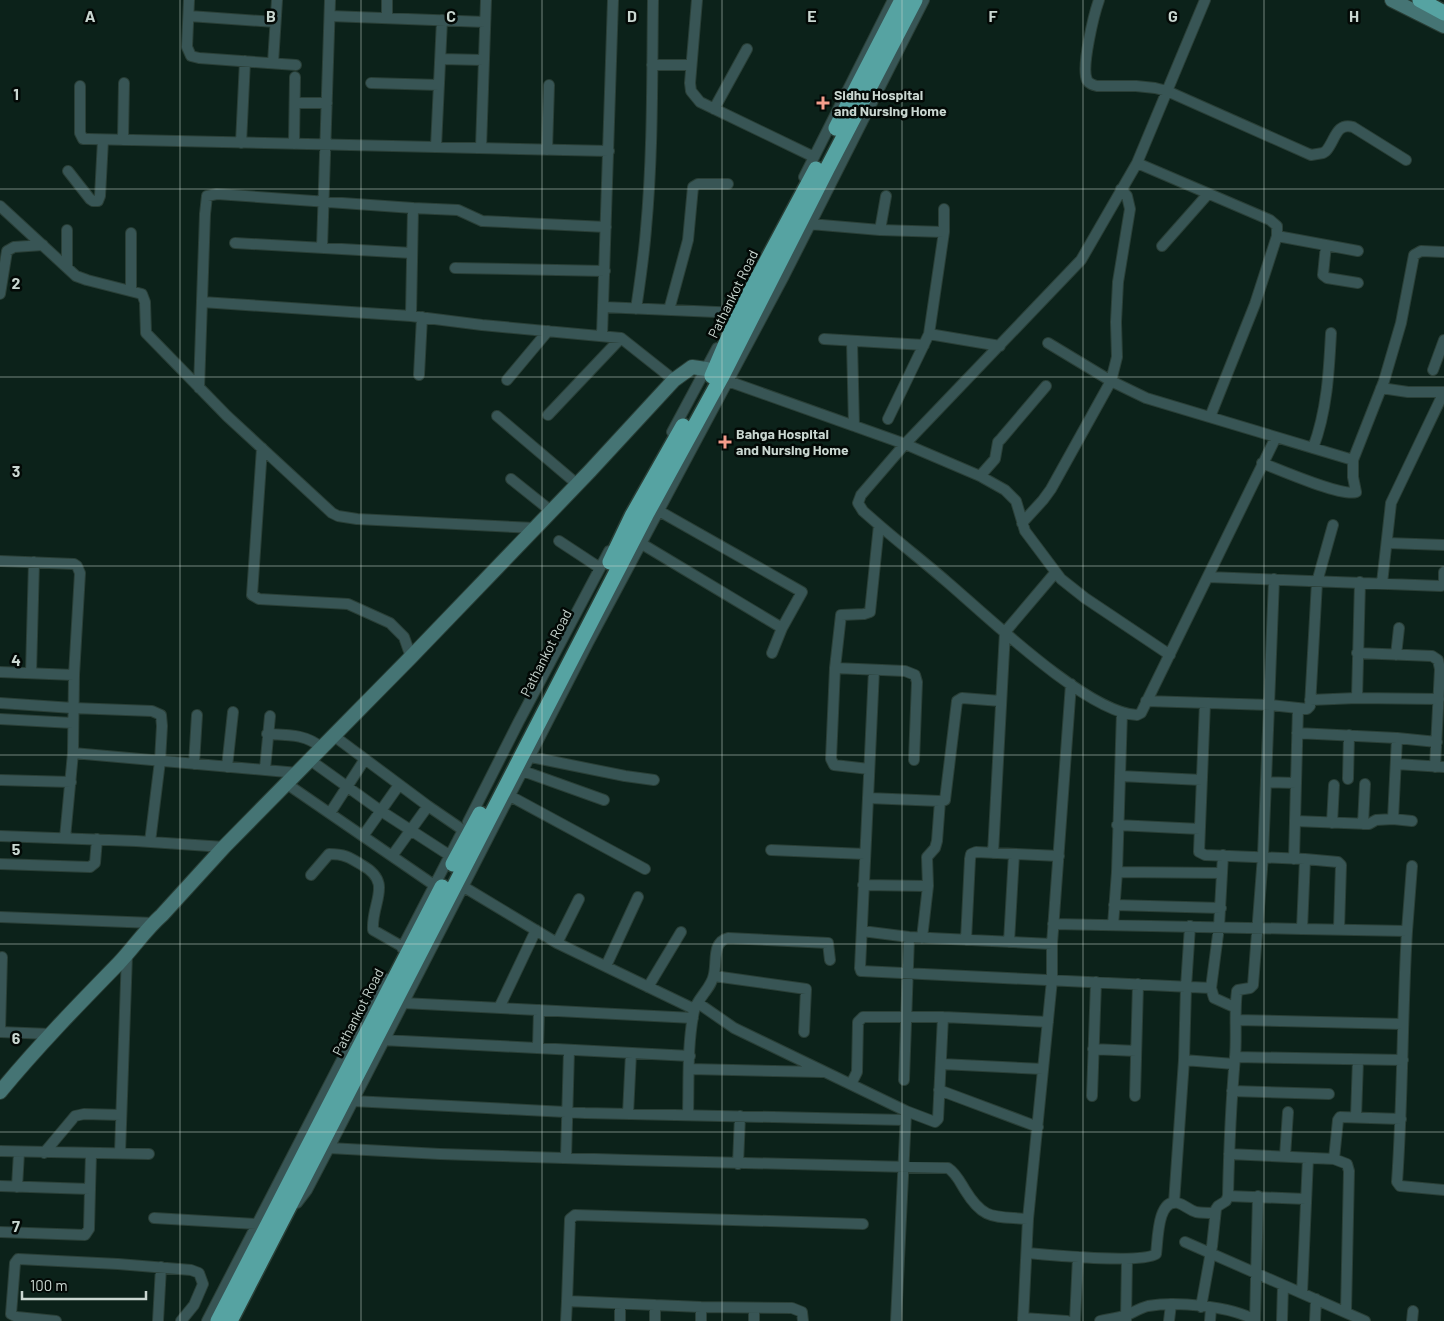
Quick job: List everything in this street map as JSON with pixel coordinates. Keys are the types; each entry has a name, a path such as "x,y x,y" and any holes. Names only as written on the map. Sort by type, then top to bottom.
{"highway":[{"name":"Pathankot Road","path":"212,1318 263,1230 601,581 632,516 717,376 737,313 902,0"},
{"path":"230,1321 717,376 915,0"},
{"path":"1420,0 1444,12"}],"street":[{"path":"189,0 186,47 191,56 296,65"},
{"path":"273,63 277,0"},
{"path":"322,248 327,145 330,0"},
{"path":"387,0 387,18"},
{"path":"481,148 486,0"},
{"path":"602,336 613,0"},
{"path":"636,309 648,196 653,0"},
{"path":"697,0 691,65 691,91 700,102 814,157"},
{"path":"603,307 737,313 893,0"},
{"path":"194,1305 212,1318 257,1224 351,1042 600,568 810,224 924,0"},
{"path":"1099,0 1090,38 1086,69 1088,81 1097,86 1136,86 1167,91 1312,155 1326,151 1341,128 1353,127 1406,160"},
{"path":"1205,0 1137,163 1081,260 904,444 858,500 859,507 1005,632 1071,684 1106,705 1122,712 1139,714 1170,655 1262,463 1276,438"},
{"path":"1392,0 1444,26"},
{"path":"188,16 275,22"},
{"path":"330,16 485,22"},
{"path":"436,147 442,20"},
{"path":"714,109 747,49"},
{"path":"441,59 484,60"},
{"path":"241,143 245,61"},
{"path":"652,65 691,65"},
{"path":"294,144 295,77"},
{"path":"123,140 124,83"},
{"path":"371,83 438,85"},
{"path":"547,150 549,85"},
{"path":"80,86 81,137 88,139 609,151"},
{"path":"295,103 327,104"},
{"path":"68,171 93,202 98,201 100,196 103,140"},
{"path":"1137,163 1277,226 1277,236 1254,304 1210,417"},
{"path":"669,310 688,240 693,187 698,184 728,184"},
{"path":"1022,523 1051,489 1110,382 1117,357 1117,292 1130,209 1127,196 1122,189"},
{"path":"199,388 205,200 207,196 217,194 458,210 478,220 487,222 606,227"},
{"path":"1162,246 1208,194"},
{"path":"880,230 886,196"},
{"path":"0,206 67,268 82,279 142,294 144,298 146,334 226,416 326,509 338,516 357,519 535,528"},
{"path":"410,316 413,208"},
{"path":"888,419 929,334 944,232 944,209"},
{"path":"810,224 880,230 944,232"},
{"path":"67,230 67,268"},
{"path":"131,233 131,290"},
{"path":"1277,236 1358,251"},
{"path":"235,243 412,253"},
{"path":"0,294 7,251 14,247 43,245"},
{"path":"1326,245 1323,275 1327,278 1358,283"},
{"path":"1262,463 1338,491 1356,492 1353,478 1353,460 1381,388 1401,323 1414,255 1421,251 1444,252"},
{"path":"455,268 605,271"},
{"path":"202,302 422,317 482,325 621,338 674,380"},
{"path":"419,374 422,317"},
{"path":"507,380 548,331"},
{"path":"1313,448 1323,418 1332,333"},
{"path":"929,334 1000,346"},
{"path":"548,415 621,338"},
{"path":"824,339 924,345"},
{"path":"852,340 854,426"},
{"path":"1433,370 1444,340"},
{"path":"1048,343 1110,382 1146,398 1353,460"},
{"path":"2,1087 224,847 411,657 674,380 692,367 904,444 980,476 1004,490 1016,501 1025,530 1055,573 1071,588 1170,655"},
{"path":"274,1236 307,1190 588,643 659,511 717,376"},
{"path":"980,476 995,459 998,442 1046,386"},
{"path":"1381,388 1408,392 1443,392 1391,503 1382,583"},
{"path":"497,416 577,484"},
{"path":"262,448 252,596 259,599 348,604 390,623 404,636 411,657"},
{"path":"511,479 551,511"},
{"path":"659,511 802,592 782,628 772,653"},
{"path":"869,769 838,766 832,762 835,668 841,615 870,612 879,525"},
{"path":"1146,701 1309,708 1317,582 1333,525"},
{"path":"559,541 600,568"},
{"path":"1387,543 1444,545"},
{"path":"642,544 782,628"},
{"path":"0,561 64,563 78,566 80,585 74,675 73,753 65,838"},
{"path":"31,673 34,562"},
{"path":"1208,577 1441,586 1444,582 1444,572"},
{"path":"994,853 1005,632 1055,573"},
{"path":"1210,1321 1206,1307 1215,1213 1216,1207 1226,1201 1228,1196 1236,1020 1234,1007 1237,990 1250,988 1253,985 1259,928 1274,579"},
{"path":"1357,698 1360,582"},
{"path":"1396,655 1399,628"},
{"path":"1357,653 1432,656 1438,660 1440,669 1436,742 1440,767 1396,764"},
{"path":"835,668 904,670 912,673 917,678 914,760"},
{"path":"874,670 863,884 861,971 1211,988"},
{"path":"0,672 74,675"},
{"path":"1067,1321 1023,1320 1028,1219 1052,980 1053,924 1071,684"},
{"path":"868,798 944,801 946,798 957,701 962,698 1001,701"},
{"path":"1310,700 1357,698 1439,699"},
{"path":"1205,703 1199,852 1205,855 1263,856 1338,862 1341,865 1339,929"},
{"path":"0,704 158,712 162,718 160,761 150,842"},
{"path":"1294,859 1298,708"},
{"path":"227,767 233,712"},
{"path":"1113,926 1117,872 1122,712"},
{"path":"194,764 198,715"},
{"path":"266,769 267,734 270,716"},
{"path":"0,719 73,723"},
{"path":"1297,733 1436,742"},
{"path":"267,734 302,736 314,741 322,748"},
{"path":"1348,779 1349,735"},
{"path":"334,736 463,830"},
{"path":"1393,819 1397,738"},
{"path":"73,753 298,773"},
{"path":"531,757 654,780"},
{"path":"330,813 365,759"},
{"path":"310,760 381,811 449,855"},
{"path":"523,771 604,800"},
{"path":"1120,776 1202,780"},
{"path":"0,780 71,782"},
{"path":"1266,782 1296,783"},
{"path":"287,784 434,885"},
{"path":"1363,824 1365,784"},
{"path":"362,836 399,785"},
{"path":"1332,824 1334,785"},
{"path":"510,796 645,869"},
{"path":"922,938 928,886 927,857 935,848 937,841 940,801"},
{"path":"392,856 428,806"},
{"path":"1295,821 1332,824 1370,824 1376,820 1393,819 1412,821"},
{"path":"1117,825 1200,829"},
{"path":"0,836 96,839 224,847"},
{"path":"0,864 90,867 95,863 96,839"},
{"path":"771,850 865,854"},
{"path":"966,940 971,854 976,852 1059,856"},
{"path":"311,875 329,854 342,854 371,870 378,878 380,888 372,920 373,930 402,947"},
{"path":"1009,942 1014,854"},
{"path":"1223,855 1221,908 1211,988 1214,998 1234,1007"},
{"path":"1302,929 1305,859"},
{"path":"1412,866 1403,992 1403,1060 1397,1185 1444,1190"},
{"path":"1117,872 1222,873"},
{"path":"863,884 928,886"},
{"path":"464,887 557,943 851,1084 906,1116"},
{"path":"606,966 638,897"},
{"path":"557,943 579,899"},
{"path":"1114,905 1221,908"},
{"path":"0,917 152,923"},
{"path":"1053,924 1407,931"},
{"path":"1174,1202 1184,1060 1190,926"},
{"path":"499,1008 536,930"},
{"path":"862,931 922,938 1052,944"},
{"path":"648,987 681,932"},
{"path":"904,1080 909,937"},
{"path":"688,1115 690,1056 695,1010 714,976 717,948 722,940 728,938 828,943 830,960"},
{"path":"120,1153 127,954"},
{"path":"2,957 0,1031 50,1034"},
{"path":"714,976 806,989 804,1032"},
{"path":"1092,1096 1096,982"},
{"path":"1135,1096 1138,984"},
{"path":"403,1003 538,1010 695,1010"},
{"path":"538,1010 538,1048"},
{"path":"851,1084 857,1072 857,1029 860,1018 866,1016 943,1017 1048,1022"},
{"path":"352,1102 628,1114 906,1116 936,1122 938,1119 943,1017"},
{"path":"1236,1020 1403,1024"},
{"path":"383,1040 690,1056"},
{"path":"566,1158 569,1050"},
{"path":"1093,1050 1136,1051"},
{"path":"628,1114 631,1053"},
{"path":"1184,1060 1403,1060"},
{"path":"1356,1116 1358,1060"},
{"path":"940,1064 1043,1069"},
{"path":"690,1068 826,1073"},
{"path":"939,1090 1038,1127"},
{"path":"1232,1091 1329,1094"},
{"path":"1285,1156 1288,1112"},
{"path":"44,1153 75,1116 84,1114 121,1115"},
{"path":"738,1164 740,1116"},
{"path":"896,1321 906,1116"},
{"path":"1334,1159 1338,1118 1342,1116 1356,1116 1401,1119"},
{"path":"329,1148 738,1164 948,1168 954,1173 970,1199 986,1214 1028,1219"},
{"path":"0,1152 149,1154"},
{"path":"17,1187 18,1152"},
{"path":"0,1232 85,1235 89,1229 91,1154"},
{"path":"1229,1154 1334,1159 1347,1164 1349,1171 1351,1317"},
{"path":"1302,1293 1308,1158"},
{"path":"0,1186 90,1189"},
{"path":"1228,1196 1306,1199"},
{"path":"1100,1321 1126,1318 1146,1307 1171,1304 1206,1307 1242,1314 1255,1321 1258,1196"},
{"path":"1027,1253 1127,1259 1155,1256 1163,1209 1168,1204 1174,1202 1184,1205 1195,1212 1215,1213"},
{"path":"566,1321 570,1219 575,1215 863,1224"},
{"path":"154,1218 257,1224"},
{"path":"1185,1242 1257,1272 1351,1317 1365,1321"},
{"path":"1076,1321 1078,1257"},
{"path":"56,1321 17,1317 12,1314 14,1263 18,1259 161,1267 191,1270 199,1273 203,1284 194,1305 181,1321"},
{"path":"1126,1318 1127,1259"},
{"path":"158,1321 161,1267"},
{"path":"1282,1321 1283,1285"},
{"path":"1315,1321 1316,1299"},
{"path":"567,1301 701,1308 792,1308 802,1312 803,1321"},
{"path":"620,1304 620,1321"},
{"path":"1169,1321 1171,1304"},
{"path":"654,1321 655,1305"},
{"path":"701,1308 701,1321"},
{"path":"754,1308 754,1321"}],"place":[{"name":"Sidhu Hospital and Nursing Home","path":"823,103"},
{"name":"Bahga Hospital and Nursing Home","path":"725,442"}]}
